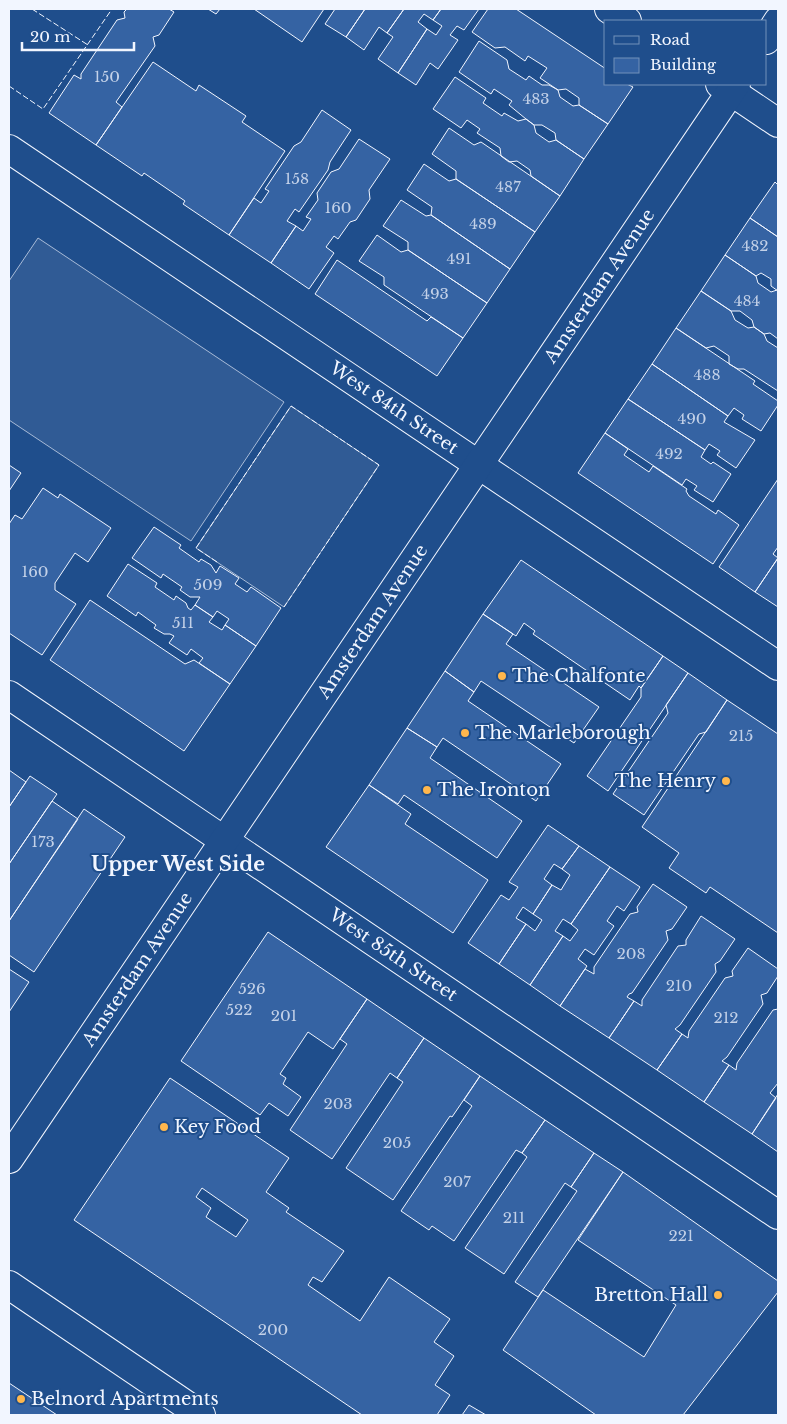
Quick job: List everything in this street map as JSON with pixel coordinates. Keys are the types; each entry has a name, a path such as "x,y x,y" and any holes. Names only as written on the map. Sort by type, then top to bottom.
{"street":[{"path":"608,9 625,20"},
{"path":"767,38 778,21"},
{"path":"729,86 778,124"},
{"name":"Amsterdam Avenue","path":"9,1160 479,464 729,86"},
{"name":"West 84th Street","path":"9,149 778,666"},
{"name":"West 85th Street","path":"9,695 778,1215"},
{"path":"9,1285 201,1415"}],"shaded area":[{"path":"38,238 284,402 191,541 9,420 9,281"},
{"path":"291,406 379,465 284,607 196,548"}],"building":[{"path":"127,9 169,9 174,12 159,35 153,37 155,46 116,102 122,107 96,145 49,113 74,75 81,79 81,74 117,20 125,18 124,12"},
{"path":"208,9 220,9 216,14"},
{"path":"254,9 324,9 302,42"},
{"path":"335,9 365,9 346,37 325,24"},
{"path":"365,9 404,9 387,33 379,27 364,50 346,37"},
{"path":"404,9 441,9 433,20 424,14 418,22 427,29 398,73 378,59 393,37 387,33"},
{"path":"441,9 479,9 464,30 457,26 450,35 458,40 438,69 430,63 416,85 398,73 427,29 436,35 442,26 433,20"},
{"path":"488,9 516,9 604,68 604,85 629,85 633,87 608,124 579,105 579,98 566,89 558,90 540,78 547,68 528,56 525,61 505,47 495,48 472,32"},
{"path":"479,41 507,60 509,69 526,80 529,76 542,85 549,85 558,90 560,97 573,106 579,105 608,124 584,159 556,140 555,133 542,125 534,125 526,119 509,105 512,101 494,89 491,94 459,72"},
{"path":"153,62 196,91 199,85 246,116 242,122 285,151 229,235 183,204 185,201 144,173 142,176 96,145"},
{"path":"455,77 486,98 483,103 502,116 504,113 518,121 526,119 534,125 536,133 549,142 556,140 584,159 560,196 531,176 530,170 517,161 509,162 501,156 500,148 477,133 480,129 467,120 461,128 433,109"},
{"path":"322,110 351,130 330,162 328,170 299,212 295,209 287,221 296,226 271,263 229,235 254,198 261,203 269,191 265,189 294,146 301,142"},
{"path":"449,128 474,145 481,142 560,196 535,232 456,179 456,171 432,154"},
{"path":"359,139 390,159 369,190 370,199 356,220 350,222 338,239 334,236 326,247 334,253 309,289 271,263 296,226 303,231 311,219 306,217 318,200 317,193 331,172 339,169"},
{"path":"424,164 449,181 456,179 535,232 510,269 431,215 432,207 407,190"},
{"path":"775,182 778,185 778,237 750,218"},
{"path":"401,200 426,216 431,215 510,269 487,303 408,250 408,242 383,226"},
{"path":"750,218 778,237 778,291 771,286 771,279 761,273 756,276 725,255"},
{"path":"377,235 401,252 408,250 487,303 463,338 384,285 384,277 359,261"},
{"path":"725,255 756,276 758,283 771,292 778,291 778,339 770,333 764,334 754,327 752,320 740,311 731,311 701,291"},
{"path":"337,260 427,321 431,317 463,338 437,376 315,294"},
{"path":"701,291 731,311 735,320 748,328 754,327 764,334 767,341 778,348 778,391 744,369 738,369 729,364 729,356 714,346 706,348 676,328"},
{"path":"676,328 755,381 753,384 778,401 778,405 761,431 742,419 744,415 734,408 728,416 652,364"},
{"path":"652,364 728,416 724,422 755,440 736,468 717,455 720,451 709,444 705,450 628,399"},
{"path":"628,399 705,450 701,457 711,464 713,462 731,474 713,502 694,490 697,486 686,479 682,485 605,433"},
{"path":"605,433 628,449 624,455 649,472 653,466 687,489 686,491 689,496 716,514 718,510 739,525 713,564 578,473"},
{"path":"9,465 21,473 9,491"},
{"path":"778,479 778,547 773,554 778,558 755,592 719,567"},
{"path":"43,488 58,498 60,494 111,528 88,562 75,553 55,583 55,590 76,604 42,655 9,633 9,524 15,515 22,519"},
{"path":"154,527 181,545 179,548 199,562 201,559 211,565 216,573 220,566 239,578 235,584 247,592 251,587 281,608 256,646 225,625 229,619 217,611 213,617 195,605 200,597 190,597 180,590 182,587 163,574 161,578 132,558"},
{"path":"778,558 778,607 755,592"},
{"path":"521,560 663,656 641,688 639,686 630,700 533,634 535,631 524,623 516,636 483,614"},
{"path":"128,564 157,583 155,587 174,600 176,596 186,603 191,610 195,605 213,617 209,622 222,630 225,625 256,646 230,684 199,663 203,658 191,649 187,655 169,643 174,636 164,634 154,628 156,625 138,612 136,616 107,596"},
{"path":"90,600 185,664 194,660 230,684 184,751 50,660"},
{"name":"The Chalfonte","path":"483,614 513,634 506,644 599,707 574,743 481,681 474,692 445,671"},
{"path":"663,656 688,673 608,791 587,776 641,697 641,688"},
{"name":"The Marleborough","path":"445,671 474,692 468,701 561,764 536,801 443,738 437,747 407,728"},
{"path":"688,673 727,700 706,732 699,734 644,815 613,794 668,713 666,705"},
{"name":"The Henry","path":"727,700 778,734 778,933 710,887 706,893 669,868 679,853 642,827"},
{"name":"The Ironton","path":"407,728 437,747 430,758 522,821 497,858 404,795 398,804 369,785"},
{"path":"9,770 26,782 9,807"},
{"path":"30,776 57,794 9,864 9,807"},
{"path":"369,785 411,814 405,824 488,880 453,933 326,847"},
{"path":"52,801 78,819 9,921 9,864"},
{"path":"84,809 125,837 34,972 9,955 9,921"},
{"path":"548,825 579,846 562,869 554,864 544,879 552,885 533,914 523,907 516,918 526,924 499,964 468,943 501,895 509,900 518,887 509,882"},
{"path":"579,846 610,867 571,924 563,919 555,931 563,936 530,985 499,964 526,924 535,931 542,920 533,914 552,885 561,890 570,875 562,869"},
{"path":"610,867 640,887 624,911 617,906 607,921 614,926 594,955 585,949 578,959 587,966 560,1006 530,985 563,936 570,941 578,930 571,924"},
{"path":"653,884 687,907 672,929 666,931 668,940 632,993 627,997 634,1001 609,1038 560,1006 585,969 594,974 594,967 630,914 638,912 637,907"},
{"path":"701,916 735,939 720,961 715,964 716,972 680,1025 675,1029 682,1034 657,1070 609,1038 634,1001 642,1006 642,1000 678,946 686,945 686,940"},
{"path":"268,932 367,999 333,1049 308,1032 280,1074 286,1078 283,1084 301,1097 288,1116 269,1103 260,1115 181,1061"},
{"path":"748,948 778,969 778,976 767,993 761,995 763,1004 727,1057 722,1061 729,1065 704,1102 657,1070 682,1034 688,1038 689,1031 725,978 733,976 732,971"},
{"path":"9,969 29,982 9,1012"},
{"path":"367,999 424,1038 397,1078 390,1073 332,1159 290,1130 347,1044 340,1039"},
{"path":"778,1009 778,1083 770,1093 776,1098 752,1134 704,1102 729,1065 736,1070 737,1063 773,1010"},
{"path":"424,1038 480,1076 452,1117 450,1116 393,1200 346,1168 403,1082 397,1078"},
{"path":"480,1076 545,1120 522,1153 516,1150 454,1241 432,1226 429,1230 401,1211 472,1106 464,1100"},
{"path":"170,1078 289,1158 266,1192 289,1208 286,1212 344,1251 322,1282 313,1277 308,1285 360,1321 389,1277 450,1319 434,1342 454,1356 435,1385 450,1395 437,1415 362,1415 74,1220","holes":["202,1188 248,1220 236,1237 206,1217 211,1208 196,1197"]},
{"path":"778,1094 778,1152 752,1134"},
{"path":"545,1120 594,1153 571,1187 565,1183 504,1274 465,1248 527,1157 522,1153"},
{"path":"594,1153 623,1172 538,1297 515,1282 577,1191 571,1187"},
{"name":"Bretton Hall","path":"623,1172 778,1281 778,1292 683,1415 596,1415 503,1350 543,1290 644,1357 676,1305 578,1240"},
{"name":"Belnord Apartments","path":"9,1383 57,1415 9,1415"},
{"path":"469,1405 486,1415 462,1415"}],"fence":[{"path":"32,9 89,44"},
{"path":"9,86 43,109 112,9"},
{"path":"217,562 196,548 291,406 379,465 284,607"}],"place":[{"name":"The Chalfonte","path":"502,676"},
{"name":"The Marleborough","path":"465,733"},
{"name":"The Henry","path":"726,781"},
{"name":"The Ironton","path":"427,790"},
{"name":"Key Food","path":"164,1127"},
{"name":"Bretton Hall","path":"718,1295"},
{"name":"Belnord Apartments","path":"21,1399"}],"district":[{"name":"Upper West Side","path":"178,864"}]}
